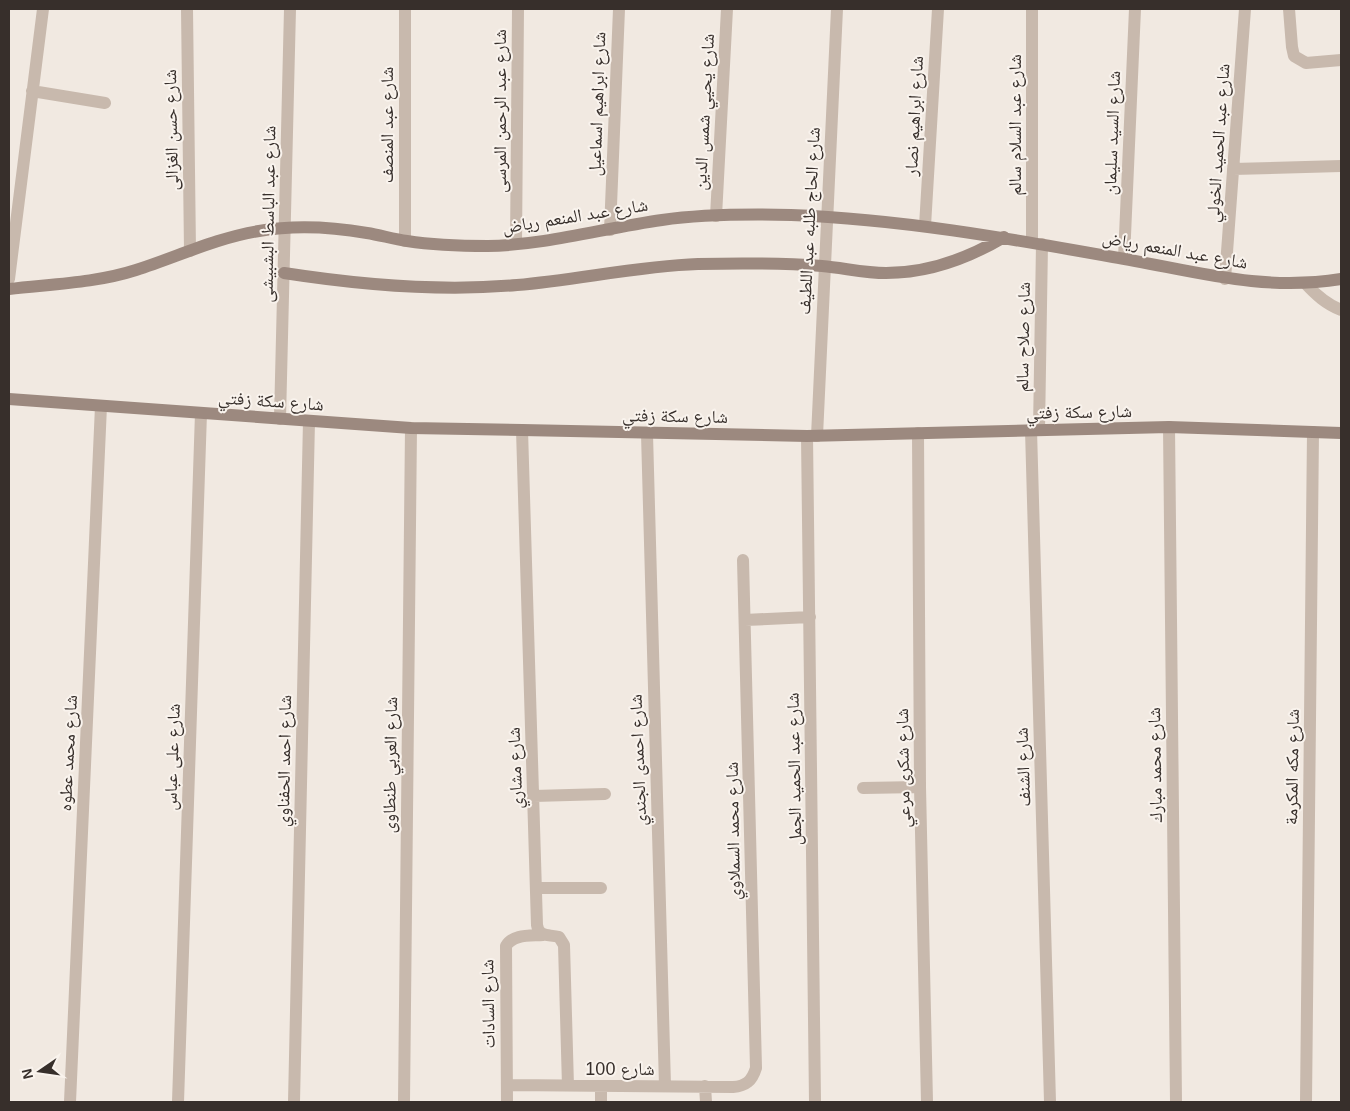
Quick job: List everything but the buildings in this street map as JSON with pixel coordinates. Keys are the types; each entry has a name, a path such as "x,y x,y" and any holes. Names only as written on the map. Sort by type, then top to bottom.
{"street":[{"path":"9,279 43,9"},
{"name":"شارع حسن الغزالى","path":"187,9 190,250"},
{"name":"شارع عبد الباسط البشبيشى","path":"280,419 290,9"},
{"name":"شارع عبد المنصف","path":"405,9 405,241"},
{"name":"شارع عبد الرحمن المرسى","path":"516,244 518,9"},
{"name":"شارع ابراهيم اسماعيل","path":"610,230 619,9"},
{"name":"شارع يحيي شمس الدين","path":"716,216 727,9"},
{"name":"شارع الحاج طلبه عبد اللطيف","path":"812,436 825,266 837,9"},
{"name":"شارع ابراهيم نصار","path":"925,226 938,9"},
{"name":"شارع عبد السلام سالم","path":"1032,9 1037,243"},
{"name":"شارع السيد سليمان","path":"1124,258 1135,9"},
{"name":"شارع عبد الحميد الخولي","path":"1225,279 1245,9"},
{"path":"1289,9 1293,51 1298,59 1306,62 1341,60"},
{"path":"32,92 105,103"},
{"path":"1233,169 1341,166"},
{"name":"شارع عبد المنعم رياض","path":"9,289 103,277 133,271 237,235 285,228 325,228 405,241 461,246 548,241 663,220 716,216 772,215 827,217 925,226 1004,237 1124,258 1225,279 1305,283 1341,279"},
{"path":"284,273 376,285 424,288 517,285 644,268 696,264 825,266 886,273 936,267 960,260 1004,237"},
{"name":"شارع صلاح سالم","path":"1035,430 1037,243"},
{"path":"1305,283 1316,296 1330,306 1341,310"},
{"name":"شارع سكة زفتي","path":"9,399 411,428 812,436 1169,427 1341,433"},
{"name":"شارع محمد عطوه","path":"70,1102 101,406"},
{"name":"شارع على عباس","path":"178,1102 201,413"},
{"name":"شارع احمد الحفناوي","path":"294,1102 309,421"},
{"name":"شارع محمد مبارك","path":"1169,427 1176,1102"},
{"name":"شارع العربي طنطاوى","path":"404,1102 411,428"},
{"name":"شارع مشاري","path":"522,430 536,888 538,929 543,935"},
{"name":"شارع الشنف","path":"1035,430 1050,1102"},
{"name":"شارع مكه المكرمة","path":"1306,1102 1312,432"},
{"name":"شارع شكرى مرعي","path":"918,433 920,787 927,1102"},
{"name":"شارع احمدى الجندي","path":"647,434 665,1086"},
{"name":"شارع عبد الحميد الجمل","path":"812,436 810,617 815,1102"},
{"name":"شارع محمد السملاوي","path":"733,1087 741,1086 748,1082 754,1076 756,1068 743,560"},
{"path":"745,620 810,617"},
{"path":"863,788 920,787"},
{"path":"534,796 605,794"},
{"path":"536,888 601,888"},
{"path":"543,935 559,937 564,946 568,1086"},
{"name":"شارع السادات","path":"507,1102 506,946 515,938 543,935"},
{"name":"شارع 100","path":"507,1085 733,1087"},
{"path":"601,1086 601,1102"},
{"path":"706,1086 706,1102"}]}
